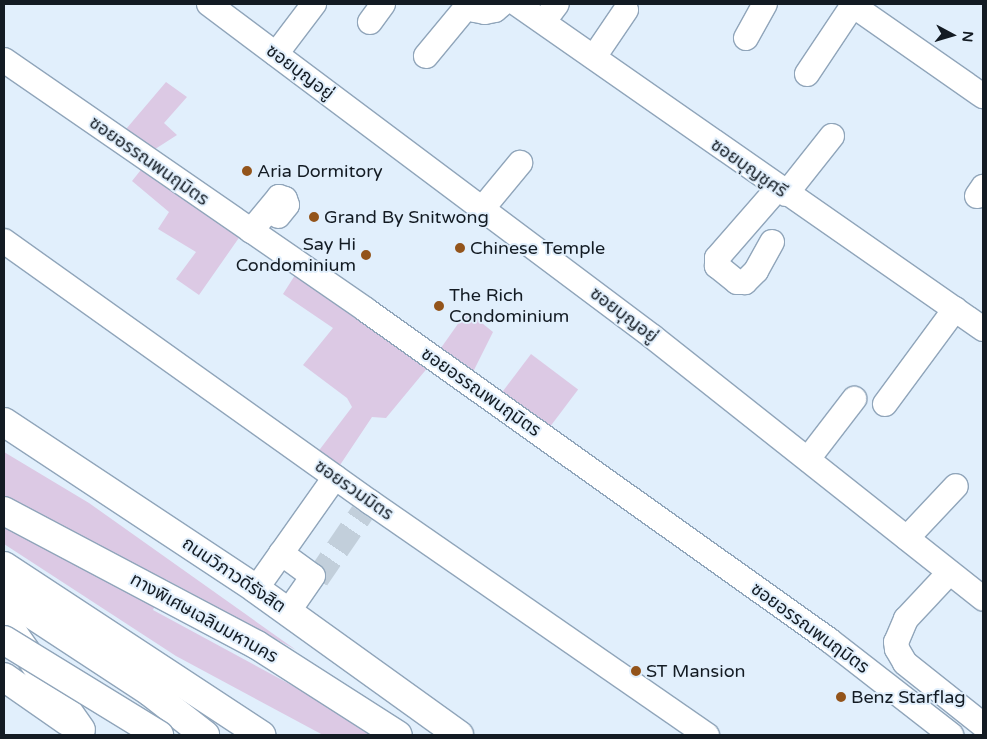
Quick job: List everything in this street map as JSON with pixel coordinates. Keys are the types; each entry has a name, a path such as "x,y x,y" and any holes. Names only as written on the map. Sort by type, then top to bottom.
{"main road":[{"name":"ถนนวิภาวดีรังสิต","path":"4,422 256,589 459,735"},
{"name":"ทางพิเศษเฉลิมมหานคร","path":"4,512 257,645 398,735"},
{"path":"4,566 261,735"},
{"path":"4,596 150,692 205,735"},
{"path":"4,620 85,732"},
{"path":"4,640 159,735"},
{"path":"4,677 85,732"}],"street":[{"name":"ซอยบุญอยู่","path":"209,4 653,337 983,599"},
{"path":"276,54 314,4"},
{"path":"426,56 469,4 475,10 485,12 495,10 502,4"},
{"name":"ซอยบุญชูศรี","path":"517,4 550,13 594,57 782,191 983,329"},
{"path":"746,38 765,4"},
{"path":"807,74 852,4 983,96"},
{"path":"594,57 626,10"},
{"name":"ซอยอรรณพนฤมิตร","path":"4,60 251,231 821,634 951,735"},
{"path":"772,242 756,270 745,282 737,282 717,266 716,258 782,191 832,136"},
{"path":"482,209 520,163"},
{"path":"251,231 279,197 285,199 287,205 278,216"},
{"name":"ซอยรวมมิตร","path":"4,241 331,483 370,502 707,735"},
{"path":"885,404 955,309"},
{"path":"808,459 854,400"},
{"path":"256,589 331,483"},
{"path":"907,538 956,486"},
{"path":"281,553 315,578 288,612"},
{"path":"948,573 906,619 896,642 897,649 905,663 983,725"}],"shaded area":[{"path":"166,82 187,97 164,123 177,135 149,153 121,135"},
{"path":"144,166 243,232 199,295 176,279 196,252 158,229 169,212 132,181"},
{"path":"297,272 429,366 386,418 372,417 336,471 314,457 352,407 347,398 303,365 333,328 283,294"},
{"path":"467,311 493,332 471,376 436,355"},
{"path":"531,354 578,390 544,434 497,399"},
{"path":"4,452 89,503 296,650 165,579 153,610 308,694 370,735 323,735 176,656 4,544"}],"tunnel":[{"path":"317,579 362,513"}],"place":[{"name":"Aria Dormitory","path":"247,171"},
{"name":"Grand By Snitwong","path":"314,217"},
{"name":"Chinese Temple","path":"460,248"},
{"name":"Say Hi Condominium","path":"366,255"},
{"name":"The Rich Condominium","path":"439,306"},
{"name":"ST Mansion","path":"636,671"},
{"name":"Benz Starflag","path":"841,697"}]}
